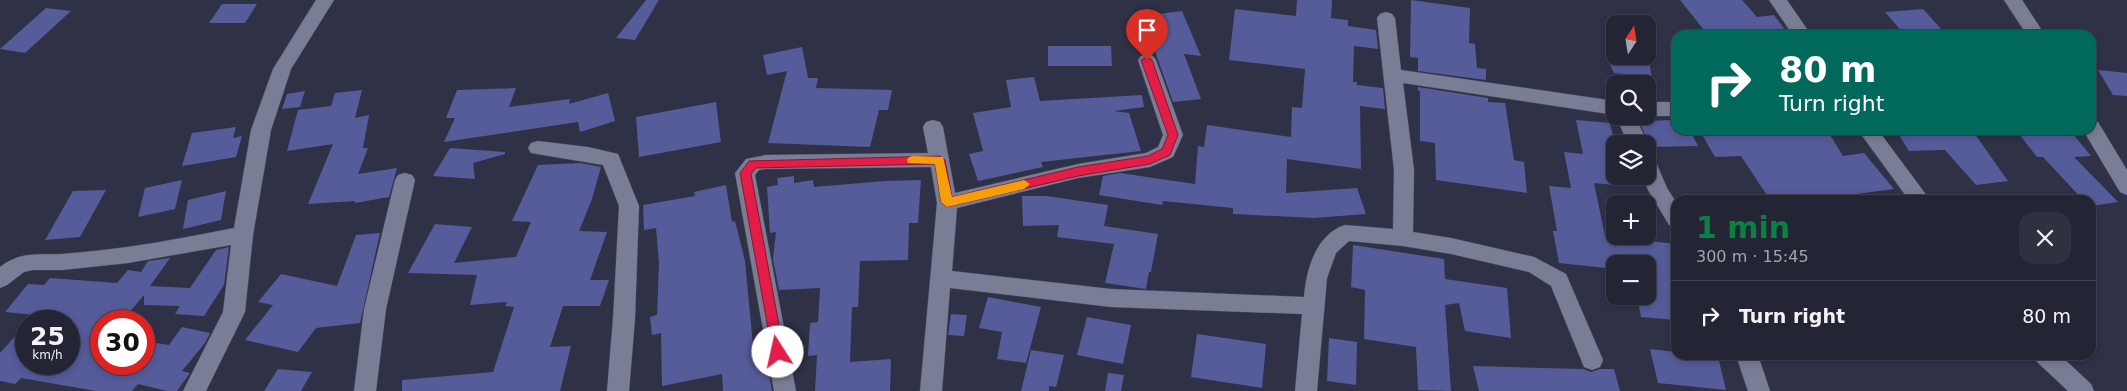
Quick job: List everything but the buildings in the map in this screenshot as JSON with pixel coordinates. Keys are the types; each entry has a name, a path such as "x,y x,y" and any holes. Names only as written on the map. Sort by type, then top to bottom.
{"street":[{"path":"194,391 234,312 243,235 261,130 282,69 325,0"},
{"path":"1778,0 1799,30"},
{"path":"2012,0 2033,30"},
{"path":"1386,18 1404,170 1403,238"},
{"path":"947,202 1078,171 1150,160 1166,152 1173,135 1147,60"},
{"path":"1392,75 1606,107"},
{"path":"1656,109 1671,109"},
{"path":"931,391 947,202 933,126"},
{"path":"1872,135 1916,195"},
{"path":"2096,135 2127,187"},
{"path":"538,148 588,154 611,159 628,206 624,319 618,391"},
{"path":"785,391 746,173 753,164 766,162 940,160"},
{"path":"364,391 375,309 405,180"},
{"path":"1656,185 1671,211"},
{"path":"1306,391 1316,278 1328,248 1345,233 1403,238 1451,246 1534,265 1559,280 1592,360"},
{"path":"0,279 18,265 32,262 62,262 128,255 243,235"},
{"path":"941,278 1111,298 1313,306"},
{"path":"1749,360 1759,391"},
{"path":"2050,360 2083,391"}],"slow traffic":[{"path":"912,160 940,160 947,202 1024,184"}],"route":[{"path":"778,352 746,173 753,164 766,162 940,160 947,202 1078,171 1150,160 1166,152 1173,135 1147,60"}]}
